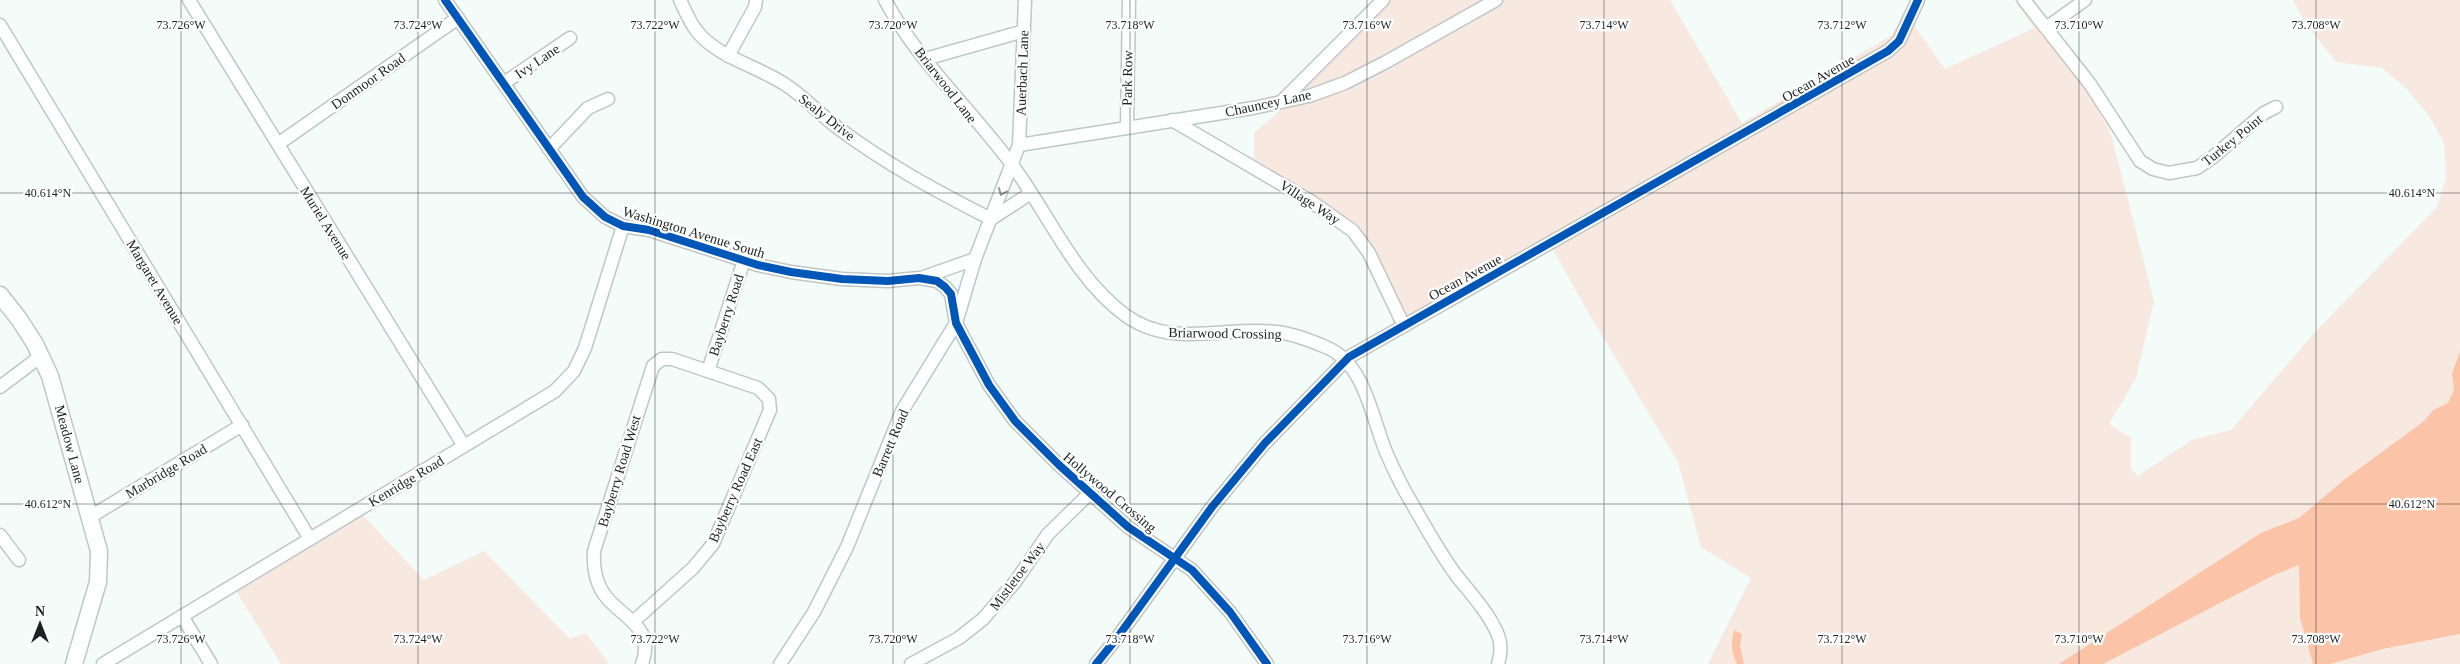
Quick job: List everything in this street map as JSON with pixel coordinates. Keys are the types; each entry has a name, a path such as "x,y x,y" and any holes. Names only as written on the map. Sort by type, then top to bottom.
{"main road":[{"name":"Meadow Lane","path":"0,295 19,319 41,356 57,398 98,551 98,582 74,664"}],"street":[{"name":"Muriel Avenue","path":"189,0 464,446"},
{"name":"Washington Avenue South","path":"445,0 583,197 606,217 623,226 649,230 744,260 791,272 842,279 888,281 919,278 975,259"},
{"name":"Sealy Drive","path":"680,0 697,32 706,42 728,56 762,71 788,86 839,128 894,166 938,192 991,219"},
{"path":"728,56 755,7 756,0"},
{"name":"Briarwood Lane","path":"885,0 925,59 1013,166"},
{"name":"Auerbach Lane","path":"1013,166 1019,145 1024,0"},
{"name":"Park Row","path":"1127,126 1129,0"},
{"path":"1283,100 1383,0"},
{"name":"Chauncey Lane","path":"1019,145 1127,126 1254,108 1283,100 1309,96 1345,83 1386,62 1496,0"},
{"name":"Ocean Avenue","path":"1096,664 1212,507 1265,443 1345,360 1888,51 1899,41 1918,0"},
{"name":"Turkey Point","path":"2024,0 2101,102 2140,160 2153,169 2169,173 2197,168 2213,157 2264,113 2276,107"},
{"path":"2046,28 2085,0"},
{"name":"Donmoor Road","path":"278,144 458,18"},
{"name":"Margaret Avenue","path":"0,25 310,539"},
{"path":"925,59 1024,31"},
{"name":"Ivy Lane","path":"504,83 570,38"},
{"path":"549,149 588,108 608,99"},
{"name":"Village Way","path":"1172,120 1312,202 1353,231 1369,254 1404,326"},
{"name":"Barrett Road","path":"780,664 814,612 847,547 902,411 956,323 975,259 1013,166"},
{"name":"Briarwood Crossing","path":"1013,166 1072,255 1103,294 1125,315 1151,330 1168,334 1190,335 1244,331 1278,332 1330,349 1345,360 1353,370 1361,386 1402,485 1432,538 1486,614 1498,636 1501,646 1498,664"},
{"path":"991,219 1031,193"},
{"name":"Kenridge Road","path":"103,664 555,391 574,371 585,348 623,226"},
{"name":"Bayberry Road","path":"708,370 744,260"},
{"name":"Washington Avenue South","path":"919,278 937,282 951,294 956,323"},
{"name":"Hollywood Crossing","path":"956,323 989,386 1015,421 1089,494 1128,528 1192,570 1215,594 1267,664"},
{"path":"0,386 41,356"},
{"name":"Bayberry Road West","path":"634,621 607,598 601,589 595,575 594,551 653,366 662,360 672,359 708,370"},
{"name":"Bayberry Road East","path":"634,621 693,568 713,544 770,410 769,398 758,388 708,370"},
{"name":"Marbridge Road","path":"90,518 242,426"},
{"name":"Mistletoe Way","path":"911,664 959,638 983,619 1015,582 1048,534 1089,494"},
{"path":"0,535 19,560"},
{"path":"182,616 211,664"},
{"path":"634,621 646,648 642,664"}],"shaded area":[{"path":"1390,0 1670,0 1742,123 1892,35 1904,11 1945,69 2034,28 2014,0 2034,0 2048,18 2111,134 2154,301 2136,378 2109,424 2131,438 2131,469 2138,476 2192,440 2231,430 2315,332 2437,207 2446,178 2444,143 2429,116 2405,87 2382,68 2336,62 2304,21 2293,0 2460,0 2460,351 2452,374 2454,390 2448,403 2433,410 2424,421 2345,479 2299,518 2300,618 2313,664 1708,664 1751,578 1701,547 1678,462 1588,312 1547,239 1407,320 1362,229 1254,159 1254,133 1299,94"},
{"path":"2460,351 2460,634 2383,649 2330,664 2313,664 2300,618 2299,565 2274,575 2103,664 2059,664 2261,533 2299,518 2345,479 2424,421 2433,410 2448,403 2454,390 2452,374"},
{"path":"359,511 424,580 484,551 570,639 586,633 609,664 281,664 233,586"},
{"path":"1734,630 1742,634 1740,645 1744,664 1737,664 1734,655 1732,643"},
{"path":"2460,634 2460,664 2330,664 2383,649"}],"cycle path":[{"path":"445,0 583,197 605,217 623,226 649,230 758,265 791,272 842,279 888,281 919,278 937,281 945,287 951,294 956,323 989,385 1015,421 1059,465 1128,527 1192,570 1230,612 1267,664"},
{"path":"1096,664 1212,507 1265,443 1349,357 1888,51 1899,41 1918,0"}]}
